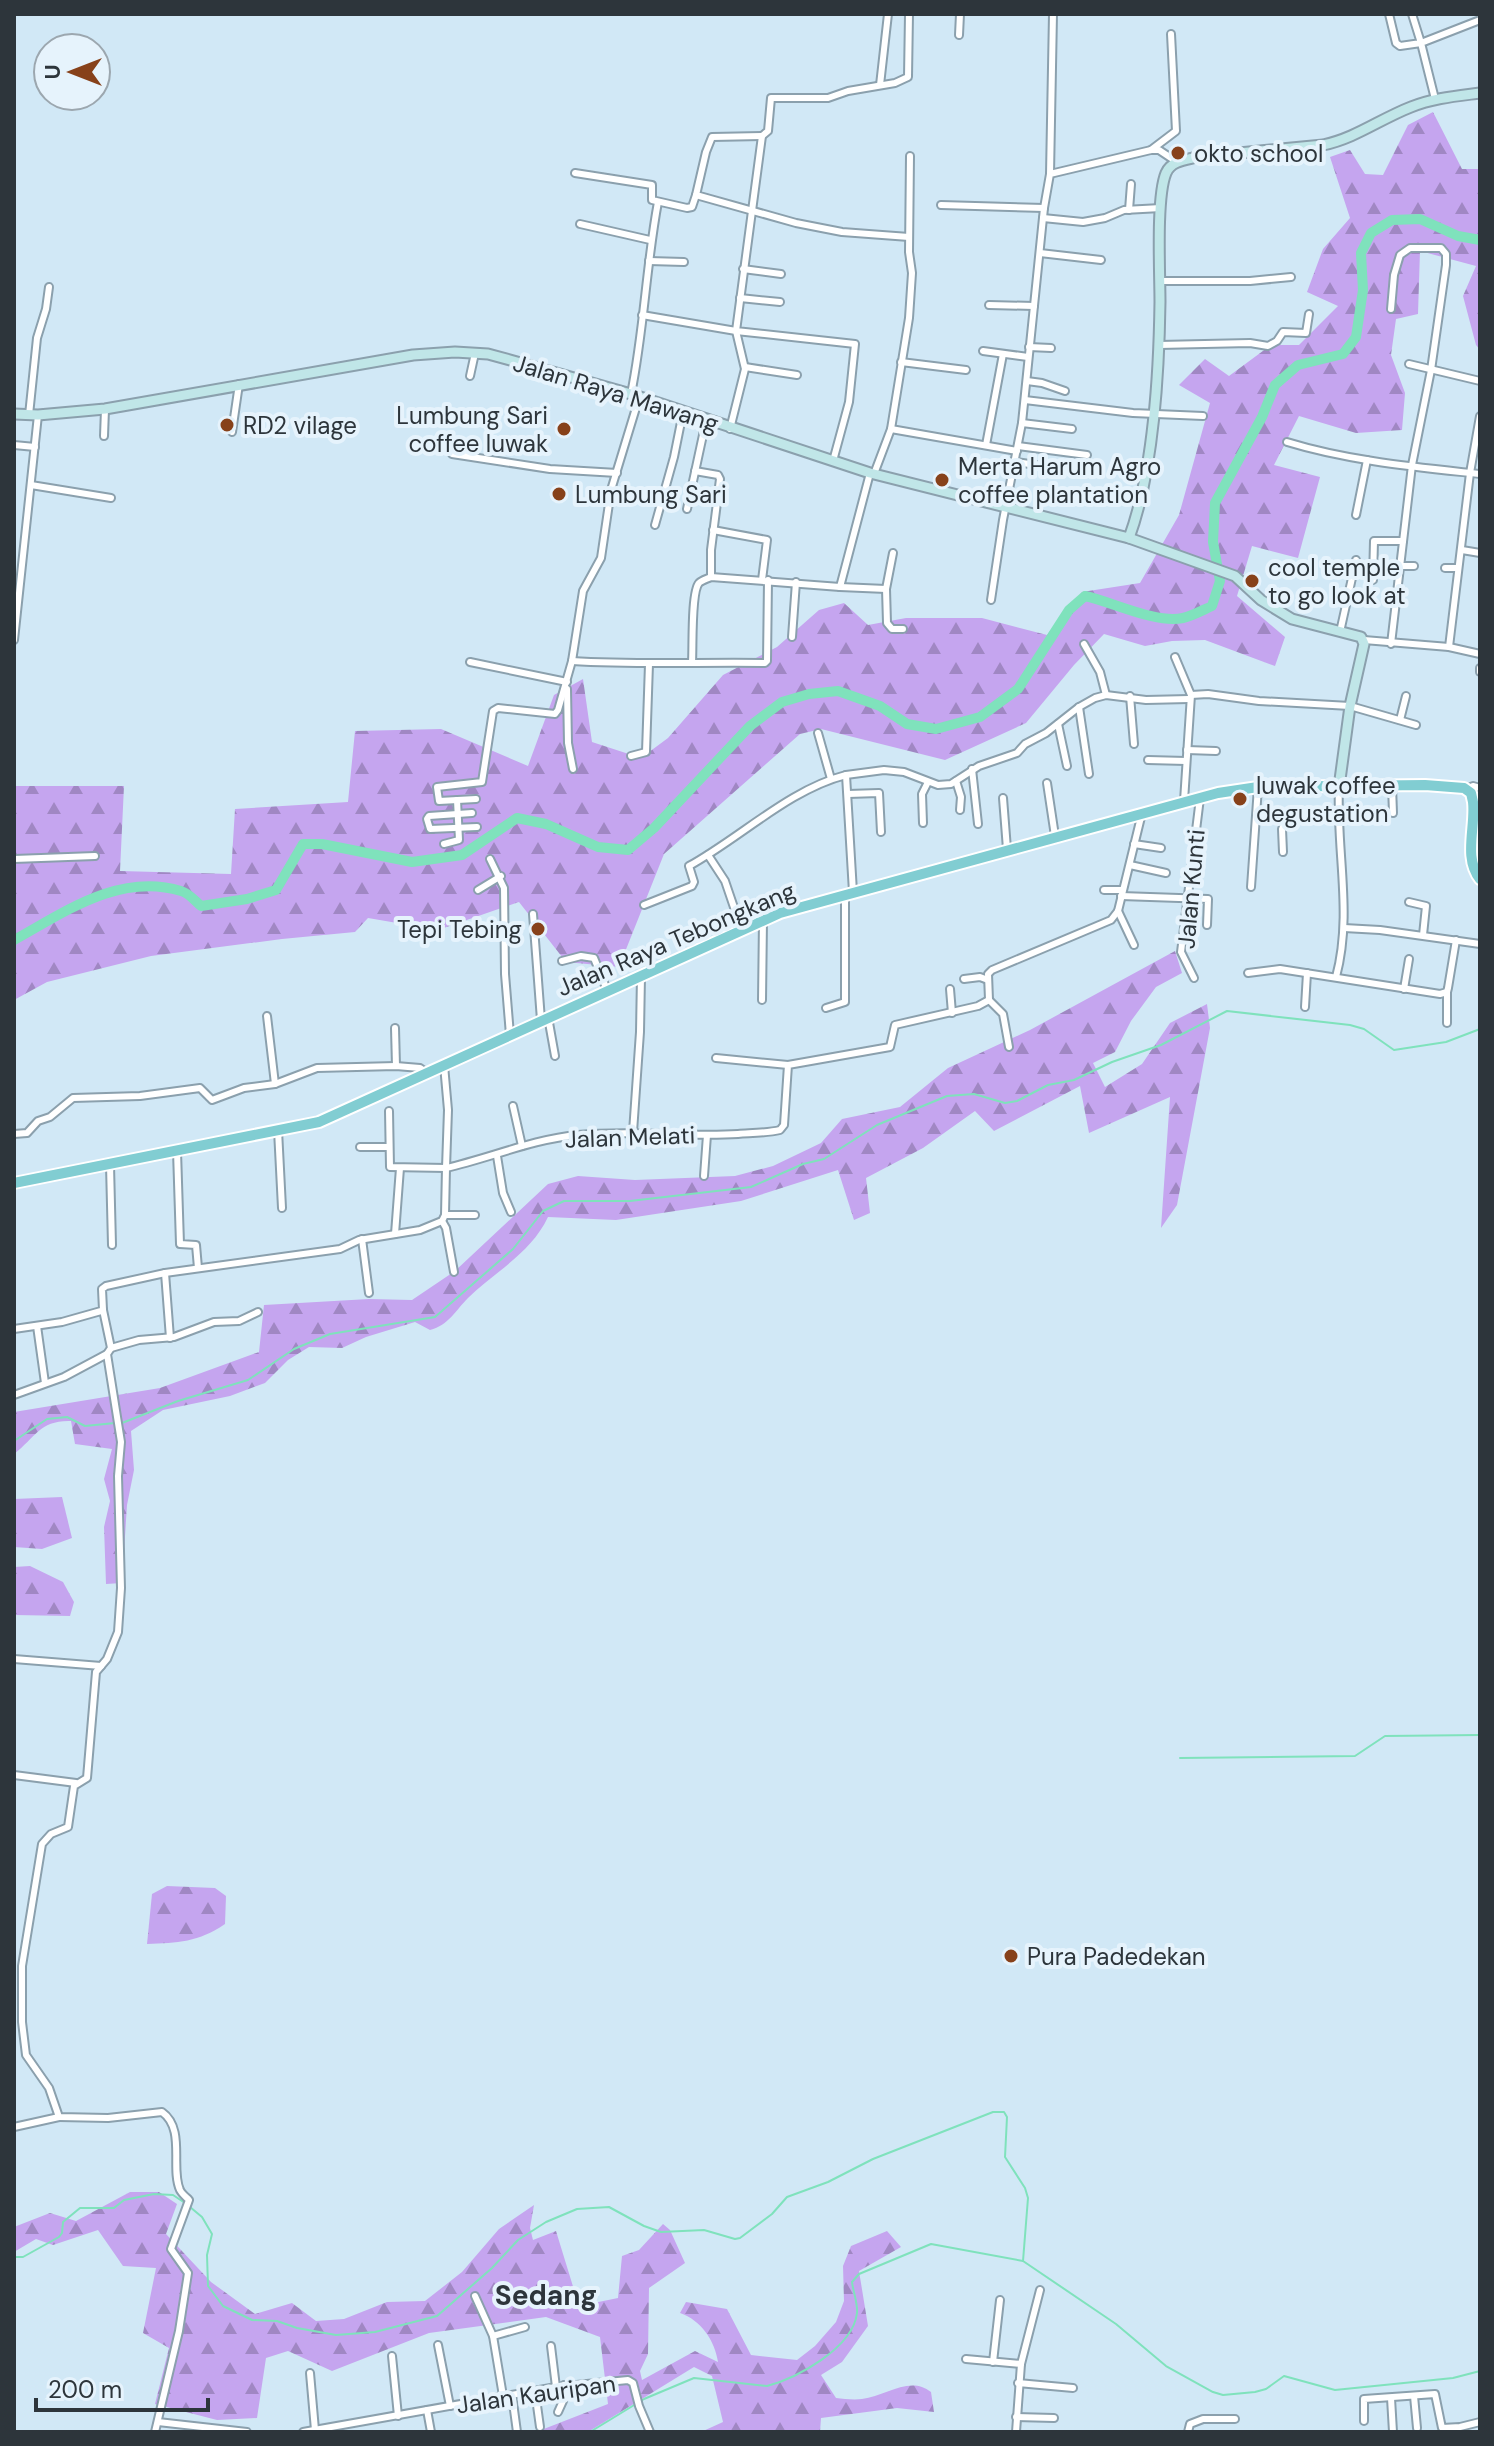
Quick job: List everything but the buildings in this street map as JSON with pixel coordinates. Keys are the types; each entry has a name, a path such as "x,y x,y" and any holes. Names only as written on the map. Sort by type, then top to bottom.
{"main road":[{"path":"1129,538 1144,482 1153,415 1159,345 1162,208 1165,177 1174,164 1197,157 1342,141 1409,107 1435,99 1480,93"},
{"name":"Jalan Raya Mawang","path":"14,414 105,409 413,355 475,353 635,396 872,473 1129,538 1227,573 1284,615 1364,640"},
{"path":"1339,787 1350,706 1364,640"},
{"name":"Jalan Raya Tebongkang","path":"14,1183 325,1120 741,928 796,907 1142,812 1258,787 1466,789"},
{"path":"1466,789 1473,802 1473,865 1480,879"}],"street":[{"path":"880,85 888,14"},
{"path":"575,173 652,185 652,198 658,202 690,208 712,137 762,136 768,131 771,98 819,100 895,83 909,75 909,14"},
{"path":"959,35 960,14"},
{"path":"991,600 1022,423 1050,174 1053,14"},
{"path":"1389,14 1397,45 1421,43 1476,19"},
{"path":"1415,15 1435,99"},
{"path":"1050,174 1151,150 1176,131 1171,34"},
{"path":"730,429 745,367 736,331 762,136"},
{"path":"1151,150 1166,154 1174,164"},
{"path":"840,587 872,473 891,429 909,318 912,277 910,156"},
{"path":"1129,210 1131,184"},
{"path":"696,195 842,232 909,237"},
{"path":"476,799 439,801 437,787 482,782 493,711 498,708 555,714 567,684 583,591 601,558 609,502 635,396 650,240 658,202"},
{"path":"941,205 1044,208"},
{"path":"1043,218 1083,222 1129,210 1162,208"},
{"path":"580,224 650,240"},
{"path":"1391,309 1394,275 1400,255 1410,248 1441,248 1446,254 1446,265 1431,370 1412,465 1391,644"},
{"path":"1040,253 1101,260"},
{"path":"649,261 684,262"},
{"path":"743,269 781,274"},
{"path":"1160,281 1250,281 1291,277"},
{"path":"14,640 17,583 35,447 37,338 49,287"},
{"path":"740,298 780,302"},
{"path":"989,305 1034,306"},
{"path":"1159,345 1250,343 1268,346 1277,341 1283,332 1306,333 1309,314"},
{"path":"642,315 736,331 855,344 849,402 833,461"},
{"path":"1029,347 1051,348"},
{"path":"983,351 1028,357"},
{"path":"470,376 475,353"},
{"path":"986,445 1003,354"},
{"path":"901,362 966,370"},
{"path":"1409,364 1480,381"},
{"path":"745,367 797,375"},
{"path":"1027,381 1065,391"},
{"path":"232,432 239,384"},
{"path":"1025,400 1153,415 1203,416"},
{"path":"104,436 105,409"},
{"path":"655,525 683,412"},
{"path":"1449,647 1480,416"},
{"path":"687,509 706,421"},
{"path":"1022,423 1072,429"},
{"path":"891,429 986,445 1087,455"},
{"path":"1287,442 1367,460 1480,474"},
{"path":"14,445 35,447"},
{"path":"452,454 550,469 617,473"},
{"path":"1356,515 1367,460"},
{"path":"1016,462 1049,467"},
{"path":"695,471 720,477 711,577"},
{"path":"31,485 111,498"},
{"path":"572,661 766,663 767,540 713,530"},
{"path":"1373,580 1374,541 1403,541"},
{"path":"1462,550 1480,553"},
{"path":"893,553 886,589 887,623 892,629 903,629"},
{"path":"1340,632 1356,560"},
{"path":"1401,566 1414,566"},
{"path":"1445,568 1458,568"},
{"path":"692,662 696,589 698,583 711,577 886,589"},
{"path":"792,637 796,582"},
{"path":"1364,640 1449,647 1480,654"},
{"path":"1084,644 1100,672 1106,695"},
{"path":"1175,657 1190,697 1184,801"},
{"path":"470,662 567,684"},
{"path":"631,756 646,752 649,664"},
{"path":"567,684 568,743 573,769"},
{"path":"644,905 692,886 694,882 688,868 780,806 831,779 894,771 944,785 956,781 972,769 1017,753 1025,744 1079,707 1106,695 1146,700 1208,694 1259,701 1350,706 1416,725"},
{"path":"1130,696 1134,744"},
{"path":"1400,720 1406,696"},
{"path":"1079,707 1089,774"},
{"path":"1058,724 1067,766"},
{"path":"818,733 831,779"},
{"path":"1187,750 1216,751"},
{"path":"1148,760 1186,761"},
{"path":"972,769 978,824"},
{"path":"826,1008 845,1002 849,893 846,775"},
{"path":"956,781 961,797 960,810"},
{"path":"923,823 922,792 928,782"},
{"path":"1047,783 1055,836"},
{"path":"1392,786 1393,813"},
{"path":"1466,789 1473,786 1480,788"},
{"path":"1251,887 1258,787"},
{"path":"1336,977 1344,928 1339,787"},
{"path":"848,794 879,793 881,832"},
{"path":"1003,798 1007,849"},
{"name":"Jalan Kunti","path":"1194,978 1181,952 1200,798"},
{"path":"444,844 459,840 457,800"},
{"path":"1134,945 1116,914 1142,812"},
{"path":"472,813 429,816 427,819 430,829 477,827"},
{"path":"1283,852 1282,829 1286,819 1301,816 1338,817"},
{"path":"1134,844 1161,848"},
{"path":"708,855 725,881 741,928"},
{"path":"14,859 95,856"},
{"path":"490,859 501,876 505,893 505,974 510,1035"},
{"path":"1130,865 1166,873"},
{"path":"478,890 501,876"},
{"path":"1104,890 1209,900 1207,925"},
{"path":"1409,902 1427,907 1423,935"},
{"path":"533,914 544,1018 555,1056"},
{"path":"1009,1047 1003,1014 989,1000 988,974 1116,914"},
{"path":"762,1000 763,920"},
{"path":"1344,928 1480,944"},
{"path":"1447,1023 1447,992 1456,940"},
{"path":"562,961 581,956 594,958 607,990"},
{"path":"1404,989 1409,959"},
{"path":"1248,973 1280,969 1436,994 1447,992"},
{"path":"1305,1007 1307,973"},
{"path":"633,1132 641,975"},
{"path":"964,979 980,977 988,980"},
{"path":"950,989 952,1013"},
{"path":"716,1058 788,1065 890,1047 892,1031 897,1024 952,1013 989,1000"},
{"path":"267,1016 275,1084"},
{"path":"395,1028 396,1066"},
{"path":"444,1065 448,1110 444,1218 454,1272"},
{"name":"Jalan Melati","path":"400,1168 446,1168 497,1156 522,1146 575,1135 633,1132 707,1135 782,1130 788,1065"},
{"path":"14,1134 27,1133 38,1121 50,1117 73,1098 140,1096 200,1088 212,1100 244,1088 275,1084 317,1068 396,1066 420,1068 427,1073"},
{"path":"513,1106 522,1146"},
{"path":"389,1111 389,1166 400,1168 395,1234"},
{"path":"278,1130 282,1208"},
{"path":"704,1176 707,1135"},
{"path":"360,1147 388,1147"},
{"path":"177,1151 180,1244 196,1245 198,1268"},
{"path":"497,1156 503,1193 511,1212"},
{"path":"110,1165 112,1245"},
{"path":"14,1775 76,1783 87,1778 96,1672 107,1659 118,1632 121,1588 118,1476 121,1442 103,1310 103,1287 165,1273 311,1255 344,1248 362,1239 420,1230 444,1218 475,1215"},
{"path":"362,1239 369,1293"},
{"path":"165,1273 170,1338"},
{"path":"14,1329 62,1322 103,1310"},
{"path":"14,1395 64,1377 109,1351 139,1340 170,1338 214,1322 239,1321 258,1312"},
{"path":"37,1326 45,1383"},
{"path":"14,1659 101,1666"},
{"path":"59,2117 49,2088 26,2055 18,1966 42,1844 51,1834 68,1827 76,1783"},
{"path":"14,2127 59,2117 108,2118 162,2112 171,2123 179,2189 189,2200 171,2249 188,2273 179,2331 155,2432"},
{"path":"1016,2432 1021,2364 1040,2290"},
{"path":"475,2296 493,2336 503,2396"},
{"path":"993,2362 1000,2300"},
{"path":"493,2336 525,2327"},
{"path":"438,2345 450,2406"},
{"path":"551,2346 563,2401 558,2412"},
{"path":"392,2356 398,2416"},
{"path":"966,2359 1021,2364"},
{"path":"310,2373 315,2430"},
{"name":"Jalan Kauripan","path":"303,2432 560,2386 628,2380 633,2383 650,2432"},
{"path":"1018,2383 1073,2388"},
{"path":"535,2391 540,2427"},
{"path":"512,2395 517,2432"},
{"path":"1364,2421 1364,2399 1436,2395 1441,2426 1444,2428 1480,2422"},
{"path":"1414,2396 1417,2428"},
{"path":"1391,2398 1393,2432"},
{"path":"427,2410 431,2432"},
{"path":"1016,2417 1054,2418"},
{"path":"1188,2432 1190,2424 1197,2420 1235,2419"},
{"path":"158,2422 247,2432"}],"green space":[{"path":"1433,112 1462,169 1480,169 1480,350 1463,296 1476,266 1420,251 1418,314 1396,319 1391,355 1405,393 1402,430 1356,433 1299,416 1274,465 1320,477 1298,558 1252,546 1237,596 1285,637 1275,666 1205,640 1145,646 1104,634 1026,723 945,760 821,729 800,734 664,854 619,967 566,962 519,902 438,930 368,918 355,932 151,956 47,982 14,1000 14,786 124,786 120,871 231,874 235,809 348,802 355,731 441,729 528,766 554,695 583,679 592,742 641,758 668,738 723,675 777,647 819,610 844,603 868,625 906,618 982,618 1047,635 1082,592 1140,583 1179,515 1210,403 1179,385 1205,359 1229,376 1271,345 1299,345 1338,306 1307,292 1323,249 1350,218 1330,157 1350,150 1365,174 1383,175 1408,125"},
{"path":"1175,951 1182,973 1156,987 1131,1021 1115,1052 1093,1063 1105,1087 1142,1064 1170,1023 1207,1004 1210,1028 1177,1205 1161,1228 1170,1097 1089,1133 1080,1086 994,1131 975,1111 923,1148 866,1178 870,1213 854,1220 838,1170 741,1201 616,1220 548,1217 523,1251 437,1328 430,1330 415,1322 342,1348 309,1347 288,1360 265,1383 230,1396 163,1410 131,1431 134,1470 127,1505 122,1583 106,1584 104,1527 110,1501 104,1479 112,1449 75,1444 71,1421 61,1421 39,1431 14,1454 14,1412 160,1388 259,1352 264,1305 369,1299 412,1300 455,1271 548,1184 578,1176 635,1180 735,1176 773,1166 821,1143 842,1119 900,1107 948,1068 1030,1030"},
{"path":"62,1497 72,1538 42,1549 14,1547 14,1499"},
{"path":"30,1566 63,1582 74,1602 70,1616 14,1615 14,1567"},
{"path":"167,1886 215,1888 226,1896 225,1924 206,1935 188,1940 147,1944 152,1894"},
{"path":"130,2192 159,2192 177,2204 166,2234 211,2282 255,2314 292,2303 316,2321 344,2319 387,2302 425,2301 462,2272 499,2229 534,2205 530,2228 533,2240 556,2231 579,2306 618,2298 622,2256 639,2250 663,2224 670,2230 685,2263 649,2288 648,2354 640,2371 642,2380 695,2351 718,2362 706,2332 680,2313 686,2302 727,2309 751,2355 797,2360 815,2346 836,2322 844,2301 843,2266 851,2246 887,2231 901,2247 859,2271 868,2326 842,2362 821,2375 836,2398 862,2399 906,2386 923,2387 931,2392 934,2412 897,2408 821,2418 820,2432 701,2432 723,2422 712,2376 694,2367 588,2432 536,2432 608,2404 600,2337 546,2317 429,2333 332,2371 288,2351 266,2358 257,2418 217,2420 155,2404 169,2348 143,2333 156,2268 123,2266 98,2230 53,2245 36,2239 14,2252 14,2227 50,2213 76,2221"}],"waterway":[{"path":"14,940 73,907 115,891 158,887 184,892 201,906 247,899 276,890 303,844 322,844 412,862 462,855 517,818 546,824 598,847 628,850 654,828 750,726 782,702 809,694 838,691 880,706 907,724 936,729 980,717 1018,689 1069,610 1085,596 1172,619 1186,617 1212,606 1220,581 1213,542 1215,503 1262,417 1275,385 1298,365 1343,354 1356,337 1363,290 1361,253 1371,233 1392,220 1420,219 1458,236 1480,240"},
{"path":"122,1423 178,1401 248,1380 294,1349 330,1334 435,1317 513,1249 543,1211 564,1201 630,1201 751,1187 803,1164 824,1159 877,1125 947,1096 974,1094 1005,1103 1017,1101 1048,1085 1074,1080 1112,1062 1161,1045 1227,1011 1350,1025 1364,1029 1394,1050 1446,1042 1480,1029"},
{"path":"14,1441 47,1419 67,1417 85,1426 115,1423"},
{"path":"1180,1758 1355,1756 1385,1736 1480,1735"},
{"path":"190,2207 202,2217 212,2234 207,2255 208,2286 223,2306 252,2320 277,2321 336,2335 375,2332 437,2316 492,2268 518,2240 546,2222 577,2209 609,2207 661,2232 704,2230 740,2238 772,2214 787,2197 828,2182 873,2159 993,2112 1004,2112 1007,2117 1005,2157 1028,2198 1023,2261"},
{"path":"14,2257 23,2257 59,2237 63,2222 80,2208 114,2208 124,2200 154,2194 173,2195 185,2203"},
{"path":"590,2432 644,2399 694,2378 767,2386 808,2369 835,2349 853,2326 857,2309 852,2282 859,2274 931,2244 1023,2261 1116,2324 1166,2366 1223,2395 1266,2389 1284,2376 1335,2390 1453,2378 1480,2371"}],"place":[{"name":"okto school","path":"1178,153"},
{"name":"RD2 vilage","path":"227,425"},
{"name":"Lumbung Sari coffee luwak","path":"564,429"},
{"name":"Merta Harum Agro coffee plantation","path":"942,480"},
{"name":"Lumbung Sari","path":"559,494"},
{"name":"cool temple to go look at","path":"1252,581"},
{"name":"luwak coffee degustation","path":"1240,799"},
{"name":"Tepi Tebing","path":"538,929"},
{"name":"Pura Padedekan","path":"1011,1956"}],"district":[{"name":"Sedang","path":"546,2295"}]}
